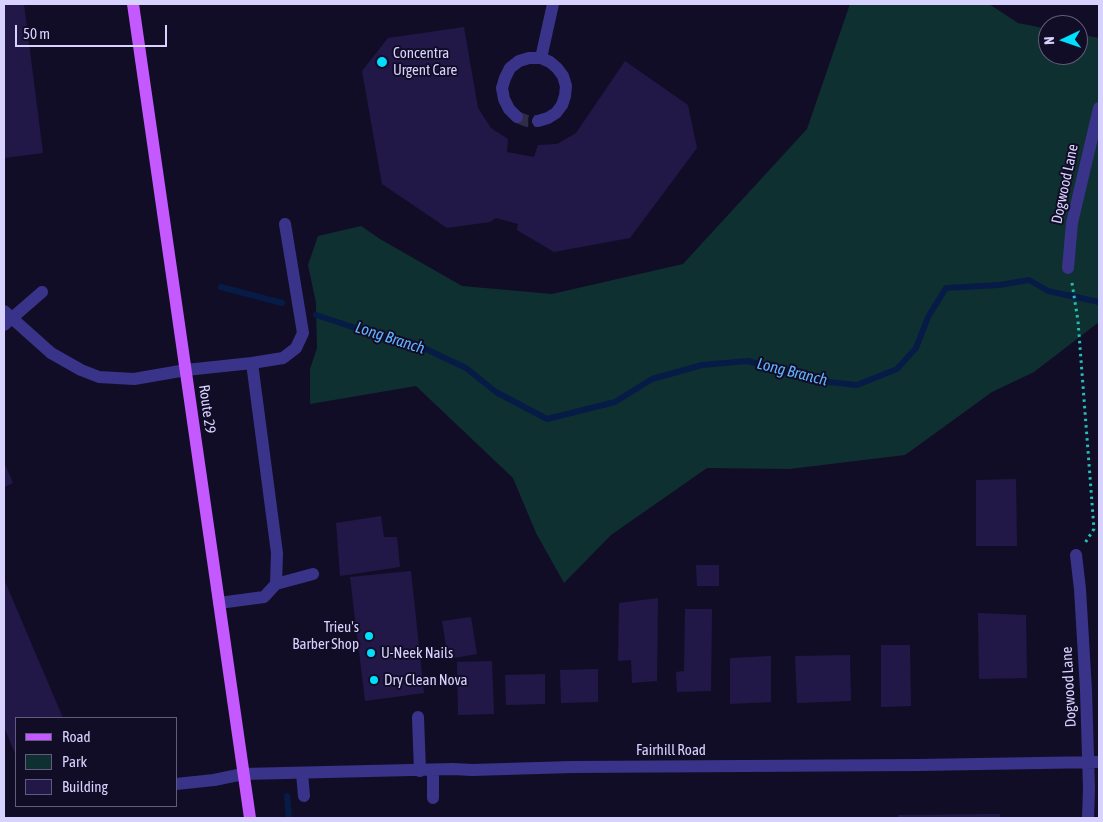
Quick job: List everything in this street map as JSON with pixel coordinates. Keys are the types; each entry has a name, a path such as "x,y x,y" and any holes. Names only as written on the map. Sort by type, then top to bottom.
{"main road":[{"name":"Route 29","path":"134,4 250,818"}],"street":[{"path":"541,58 552,4"},
{"path":"517,117 509,109 504,99 502,88 504,78 510,68 519,61 541,58 557,68 563,76 566,86 562,105 556,113 538,121"},
{"name":"Dogwood Lane","path":"1068,268 1072,222 1099,108"},
{"path":"42,292 6,318 51,353 98,377 134,379 186,370 283,358 296,348 303,332 285,224"},
{"path":"252,363 277,553 276,584"},
{"name":"Dogwood Lane","path":"1076,555 1094,762 1088,818"},
{"path":"218,604 264,597 276,584 313,574"},
{"path":"418,717 420,771"},
{"name":"Fairhill Road","path":"178,784 214,780 243,774 572,767 1094,762"},
{"path":"433,770 433,798"},
{"path":"302,773 304,796"}],"path":[{"path":"1072,284 1077,311 1094,529 1076,555"}],"green space":[{"path":"850,4 989,4 1018,23 1038,27 1038,65 1088,65 1088,36 1099,38 1099,322 1034,372 992,392 905,455 789,469 707,468 611,535 564,583 536,533 513,478 416,386 310,404 310,369 317,348 316,303 308,265 318,236 361,226 462,286 552,294 683,264 807,129"}],"building":[{"path":"4,4 24,4 43,153 4,158"},
{"path":"464,27 478,108 491,128 508,139 507,152 534,157 538,145 557,144 576,133 625,61 688,105 697,148 630,238 554,252 517,230 518,224 496,218 490,222 447,228 382,184 362,71 388,38"},
{"path":"4,462 13,483 4,487"},
{"path":"1016,479 1017,546 976,546 976,480"},
{"path":"381,516 384,537 397,537 400,567 340,576 336,523"},
{"path":"696,565 719,565 719,586 697,586"},
{"path":"411,571 424,693 365,701 350,577"},
{"path":"4,579 63,717 15,717 15,754 4,727"},
{"path":"658,598 657,681 632,683 631,660 618,661 619,603"},
{"path":"685,609 712,609 711,691 677,692 676,672 684,671"},
{"path":"978,613 1026,615 1027,678 979,679"},
{"path":"471,617 477,654 448,659 442,621"},
{"path":"881,645 910,645 911,706 881,707"},
{"path":"850,655 851,701 797,703 795,656"},
{"path":"771,656 771,702 730,704 730,658"},
{"path":"492,661 494,714 458,715 457,662"},
{"path":"598,669 598,702 561,703 560,670"},
{"path":"545,674 545,704 506,705 505,675"},
{"path":"1000,814 1000,818 898,818 898,815"}],"waterway":[{"name":"Long Branch","path":"316,315 386,338 413,343 466,368 496,392 547,419 615,402 652,379 702,365 748,361 819,381 857,385 897,369 916,348 928,317 946,288 999,285 1029,280 1048,291 1099,302"},
{"name":"Long Branch","path":"221,287 282,303"},
{"path":"287,796 289,818"}],"tunnel":[{"path":"517,117 527,121 538,121"}],"place":[{"name":"Concentra Urgent Care","path":"382,62"},
{"name":"Trieu's Barber Shop","path":"369,636"},
{"name":"U-Neek Nails","path":"371,653"},
{"name":"Dry Clean Nova","path":"374,680"}]}
